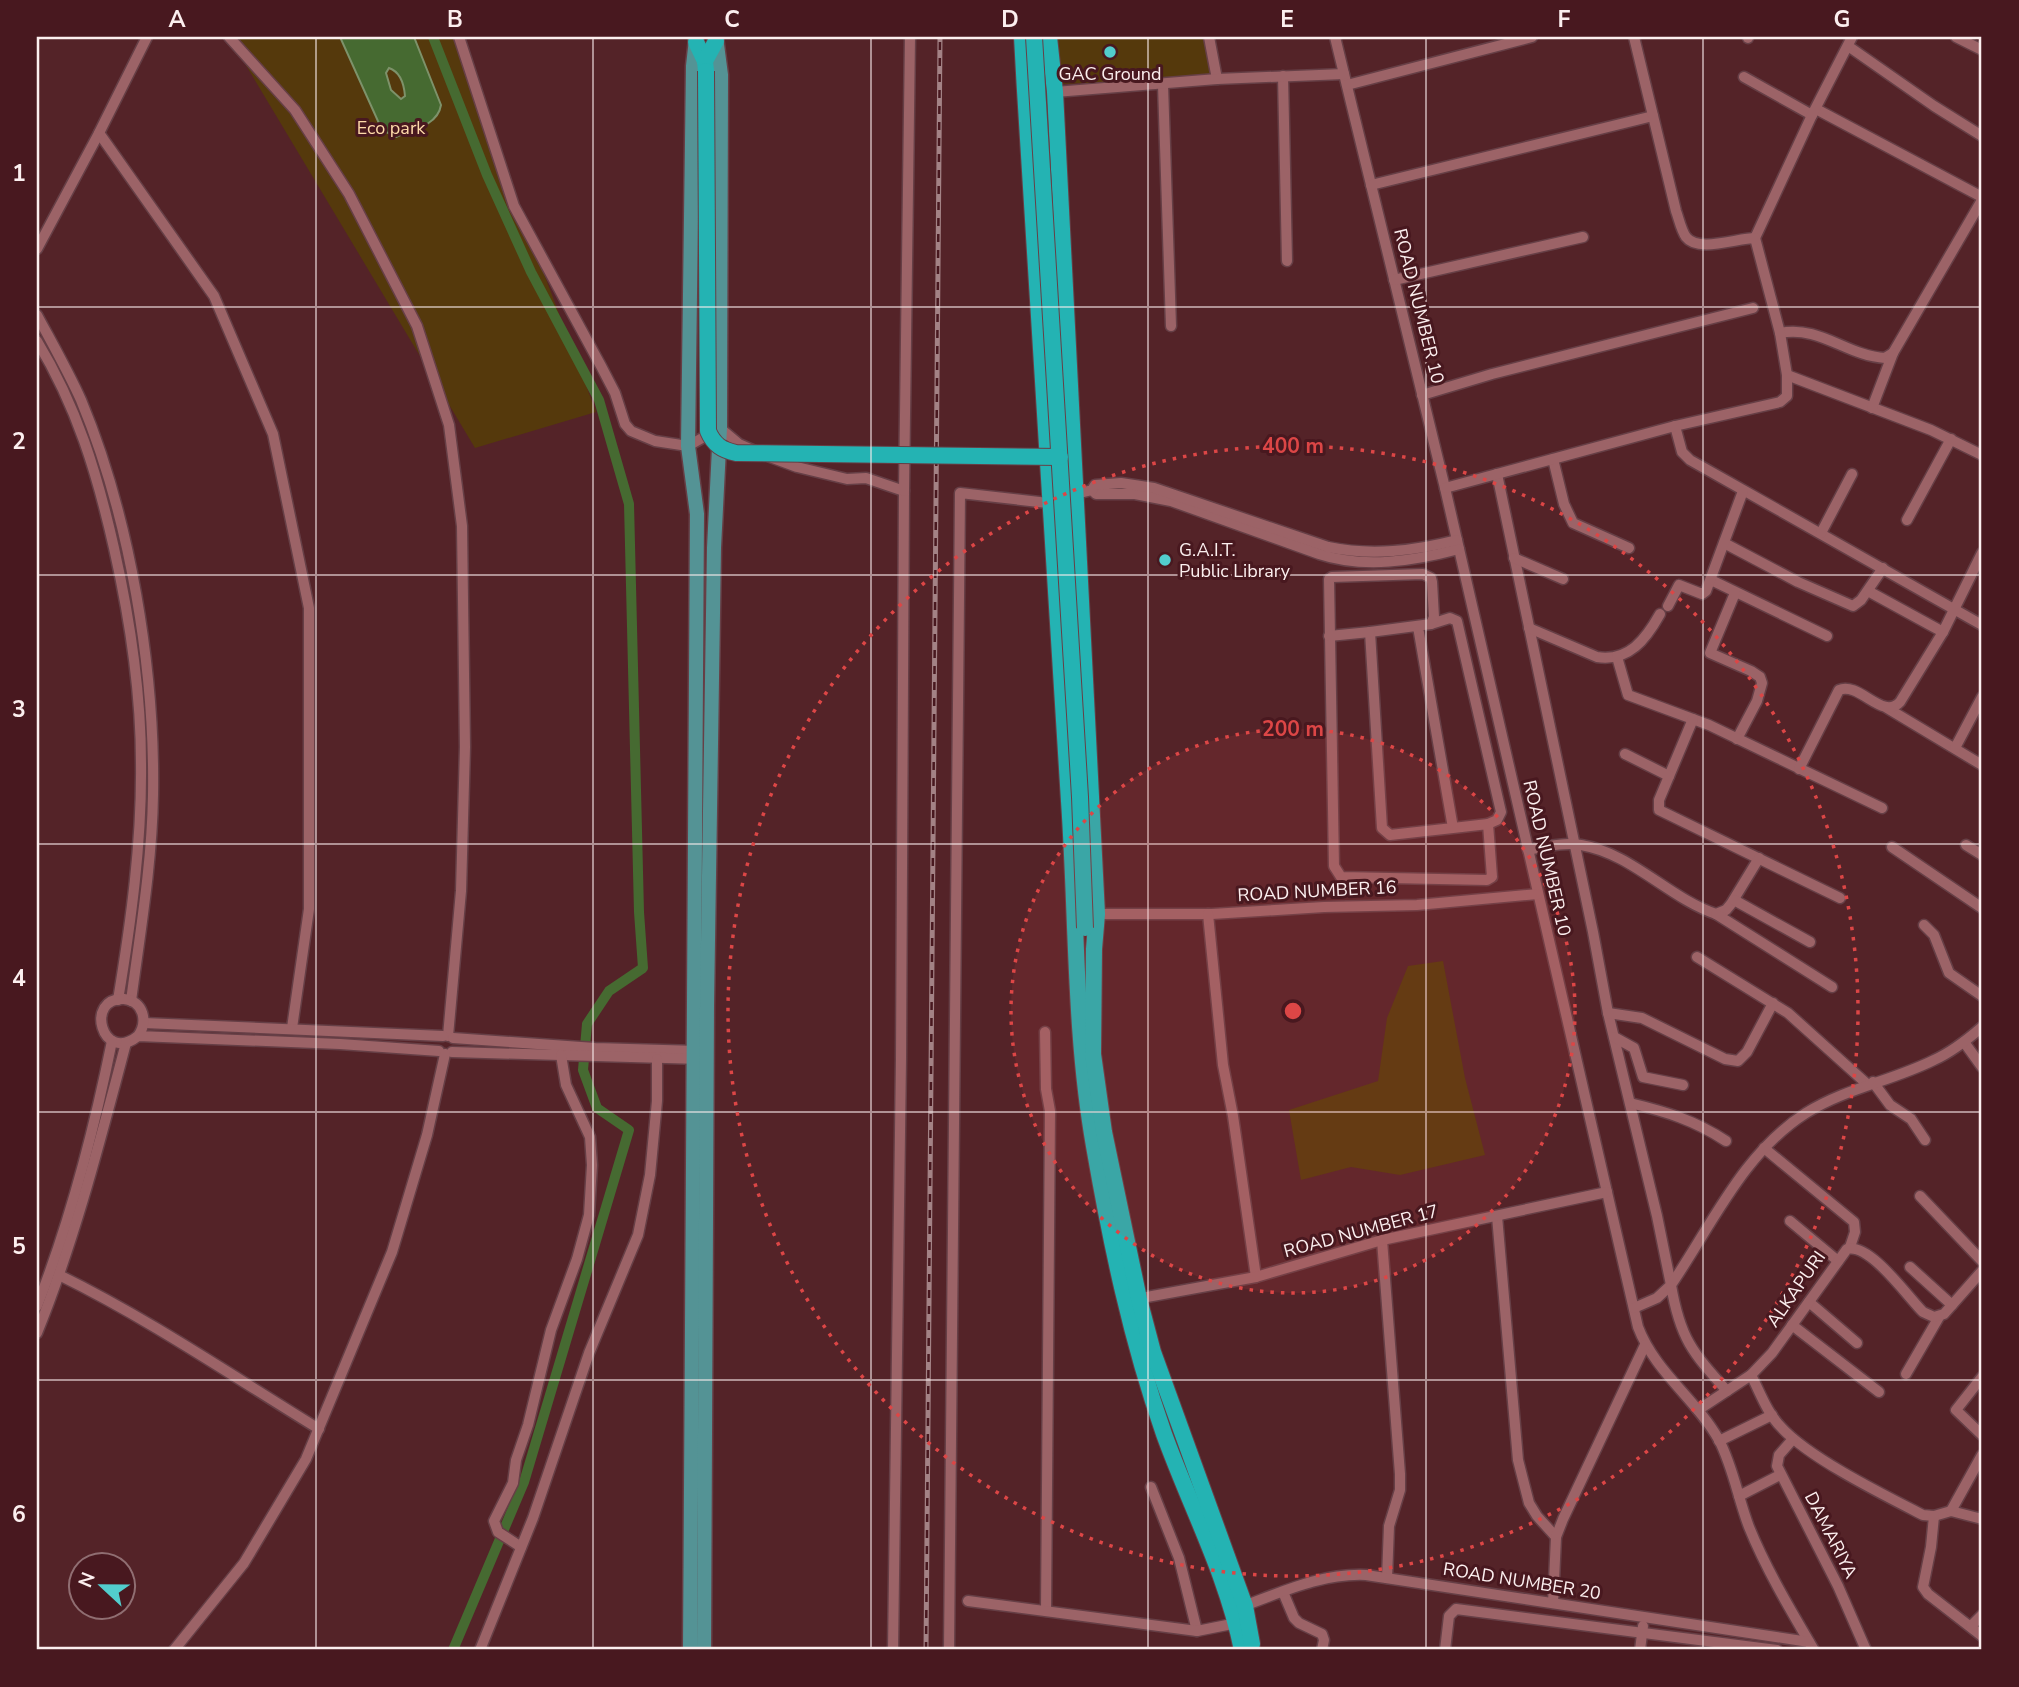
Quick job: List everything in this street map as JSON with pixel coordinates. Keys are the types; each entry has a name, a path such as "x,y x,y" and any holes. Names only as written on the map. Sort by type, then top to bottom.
{"highway":[{"path":"1022,37 1048,503 1085,940"},
{"path":"1034,37 1060,457 1085,940 1082,1063 1094,1144 1131,1300 1137,1352 1165,1436 1253,1650"},
{"path":"1049,37 1055,92 1097,914 1085,940"},
{"path":"696,39 706,66 708,431 715,444 724,451 736,453 805,456 1060,457"},
{"path":"706,66 716,39"},
{"path":"1043,415 1070,414"},
{"path":"1239,1613 1242,1650"}],"main road":[{"path":"696,39 693,66 688,446 697,514 704,1650"},
{"path":"690,1650 700,1055 714,548 720,428 720,75 716,39"}],"street":[{"path":"37,249 147,37"},
{"path":"174,1650 211,1607 250,1554 286,1496 319,1429 392,1252 427,1135 445,1052 455,1045 448,1037 461,891 465,747 462,526 449,425 417,326 349,194 295,110 229,37"},
{"path":"459,37 514,206 615,393 625,424 631,432 655,441 688,446 720,428 739,444 797,467 847,479 866,478 904,491"},
{"path":"893,1650 910,37"},
{"path":"1209,37 1217,79"},
{"name":"ROAD NUMBER 10","path":"1335,37 1445,488 1634,1308 1645,1345 1668,1377 1698,1410 1719,1441 1758,1548 1811,1646"},
{"path":"1055,92 1283,76 1345,80 1532,37"},
{"path":"1634,37 1675,211 1687,238 1695,244 1708,245 1755,238"},
{"path":"1956,37 1982,50"},
{"path":"1445,488 1675,426 1780,402 1787,396 1787,375 1780,333 1755,238 1850,41 1934,106 1982,136"},
{"path":"1283,76 1287,261"},
{"path":"1744,77 1982,198 1893,353 1872,408"},
{"path":"1163,85 1171,326"},
{"path":"1371,185 1653,116"},
{"path":"99,133 215,296 273,434 309,607 309,909 292,1028"},
{"path":"1394,280 1583,237"},
{"path":"1422,395 1492,374 1753,308"},
{"path":"37,316 81,401 105,469 137,600 148,683 153,795 148,873 131,1001"},
{"path":"1780,333 1794,330 1821,335 1875,358 1885,358 1893,353"},
{"path":"37,341 57,375 86,445 111,532 133,647 139,707 141,798 128,939 118,1000"},
{"path":"1787,375 1951,439 1982,455"},
{"path":"1675,426 1682,452 1690,460 1982,625"},
{"path":"1907,520 1951,439"},
{"path":"1553,459 1564,505 1573,523 1629,548"},
{"path":"1497,474 1608,1013 1683,1332 1695,1355 1727,1391"},
{"path":"1821,533 1852,474"},
{"path":"949,1650 960,493 1048,503 1092,490 1096,485 1121,483 1145,486 1176,499 1328,547 1419,554 1458,545"},
{"path":"1529,628 1597,657 1617,657 1637,647 1679,585 1704,594 1743,491"},
{"path":"1724,543 1849,605 1856,606 1883,568"},
{"path":"1887,708 1900,702 1943,632 1982,553"},
{"path":"1419,554 1423,574"},
{"path":"1514,558 1563,579"},
{"path":"1431,624 1434,617 1432,582 1431,578 1423,574 1332,577 1328,583 1334,866 1341,877 1487,880 1493,873 1489,824"},
{"path":"1711,580 1828,636"},
{"path":"1868,591 1943,632"},
{"path":"1735,593 1710,653 1751,671 1760,677 1762,683 1757,701 1737,739"},
{"path":"1329,636 1418,627 1450,618 1457,621 1501,812 1497,820 1489,824 1390,835 1382,828 1370,632"},
{"path":"1418,627 1453,828"},
{"path":"1617,657 1628,695 1693,719 1882,808"},
{"path":"1799,769 1839,690 1849,688 1982,765"},
{"path":"1955,748 1982,697"},
{"path":"1693,719 1659,800 1659,810 1840,898"},
{"path":"1625,754 1669,776"},
{"path":"1528,850 1556,844 1574,844 1604,852 1716,914 1832,987"},
{"path":"1966,845 1982,855"},
{"path":"1892,847 1982,908"},
{"path":"1716,914 1726,910 1734,900 1759,858"},
{"name":"ROAD NUMBER 16","path":"1097,914 1208,914 1324,906 1417,905 1538,894"},
{"path":"1734,900 1811,942"},
{"path":"1208,914 1223,1065 1256,1277"},
{"path":"1924,925 1934,935 1949,973 1982,996"},
{"path":"1696,957 1798,1021 1870,1083 1890,1105 1911,1119 1925,1140"},
{"path":"138,1036 144,1023 141,1010 131,1001 118,1000 107,1006 101,1018 103,1031 112,1041 126,1043 138,1036 340,1044 445,1052 700,1055"},
{"path":"1608,1013 1642,1018 1725,1059 1738,1061 1747,1052 1773,1003"},
{"path":"144,1023 448,1037 566,1052"},
{"path":"1634,1308 1657,1298 1671,1284 1739,1179 1764,1148 1789,1125 1807,1112 1870,1083 1933,1061 1982,1027"},
{"path":"1045,1032 1046,1089 1051,1111 1046,1611"},
{"path":"445,1052 436,1044 448,1037"},
{"path":"1614,1037 1634,1048 1643,1077 1683,1085"},
{"path":"37,1306 49,1275 99,1105 112,1041"},
{"path":"1964,1042 1982,1067"},
{"path":"37,1334 59,1275 126,1043"},
{"path":"521,1547 502,1535 494,1526 494,1519 513,1483 516,1460 528,1425 551,1330 575,1266 590,1214 590,1137 566,1085 566,1052"},
{"path":"595,1052 657,1059 700,1055"},
{"path":"480,1650 541,1498 580,1377 629,1261 641,1223 653,1152 657,1059"},
{"path":"1630,1103 1685,1118 1726,1141"},
{"path":"1764,1148 1854,1222 1855,1232 1850,1247"},
{"name":"ROAD NUMBER 17","path":"1131,1300 1256,1277 1382,1240 1607,1192"},
{"path":"1920,1196 1982,1261"},
{"path":"1497,1216 1518,1460 1529,1503 1556,1537"},
{"path":"1790,1221 1838,1261"},
{"path":"1382,1240 1400,1474 1400,1490 1389,1526 1387,1578"},
{"name":"ALKAPURI","path":"1698,1410 1751,1375 1772,1353 1850,1247 1860,1250 1882,1268 1928,1316 1940,1317"},
{"path":"1910,1267 1952,1305"},
{"path":"1906,1374 1940,1317 1982,1271"},
{"path":"59,1275 189,1349 319,1429"},
{"path":"1809,1302 1857,1343"},
{"path":"1793,1325 1879,1392"},
{"path":"1553,1603 1556,1537 1582,1475 1645,1345"},
{"path":"1751,1375 1772,1415 1793,1439 1836,1466 1923,1515 1934,1516 1951,1511 1982,1519"},
{"path":"1982,1377 1956,1410 1982,1435"},
{"path":"1719,1441 1772,1415"},
{"path":"1740,1496 1780,1475 1776,1462 1782,1450 1793,1439"},
{"path":"1951,1511 1982,1455"},
{"name":"DAMARIYA","path":"1780,1475 1838,1586 1866,1650"},
{"path":"1151,1487 1178,1558 1197,1631"},
{"path":"1934,1516 1923,1587 1928,1594 1982,1636"},
{"name":"ROAD NUMBER 20","path":"968,1601 1197,1631 1283,1592 1333,1576 1366,1575 1644,1616 1811,1646"},
{"path":"1283,1592 1294,1618 1322,1634 1322,1650"},
{"path":"1445,1650 1449,1616 1456,1609 1776,1650"},
{"path":"1971,1626 1982,1615"},
{"path":"1640,1650 1644,1616"}],"green space":[{"name":"Eco park","path":"229,37 455,37 596,412 475,448"},
{"path":"1055,37 1205,37 1212,73 1206,78 1060,84"},
{"path":"1443,961 1465,1078 1485,1155 1400,1175 1351,1167 1301,1180 1289,1110 1378,1081 1387,1018 1408,966"}],"shaded area":[{"path":"340,37 414,37 441,105 439,112 424,126 396,137 382,130","holes":["389,68 403,83 405,96 401,99 391,90 386,73"]}],"waterway":[{"path":"433,37 487,175 531,272 599,400 629,504 639,912 643,968 609,991 587,1024 583,1070 597,1108 629,1130 524,1482 453,1650"}],"railway":[{"path":"926,1650 940,37"}],"place":[{"name":"GAC Ground","path":"1110,52"},
{"name":"G.A.I.T. Public Library","path":"1165,560"}]}
